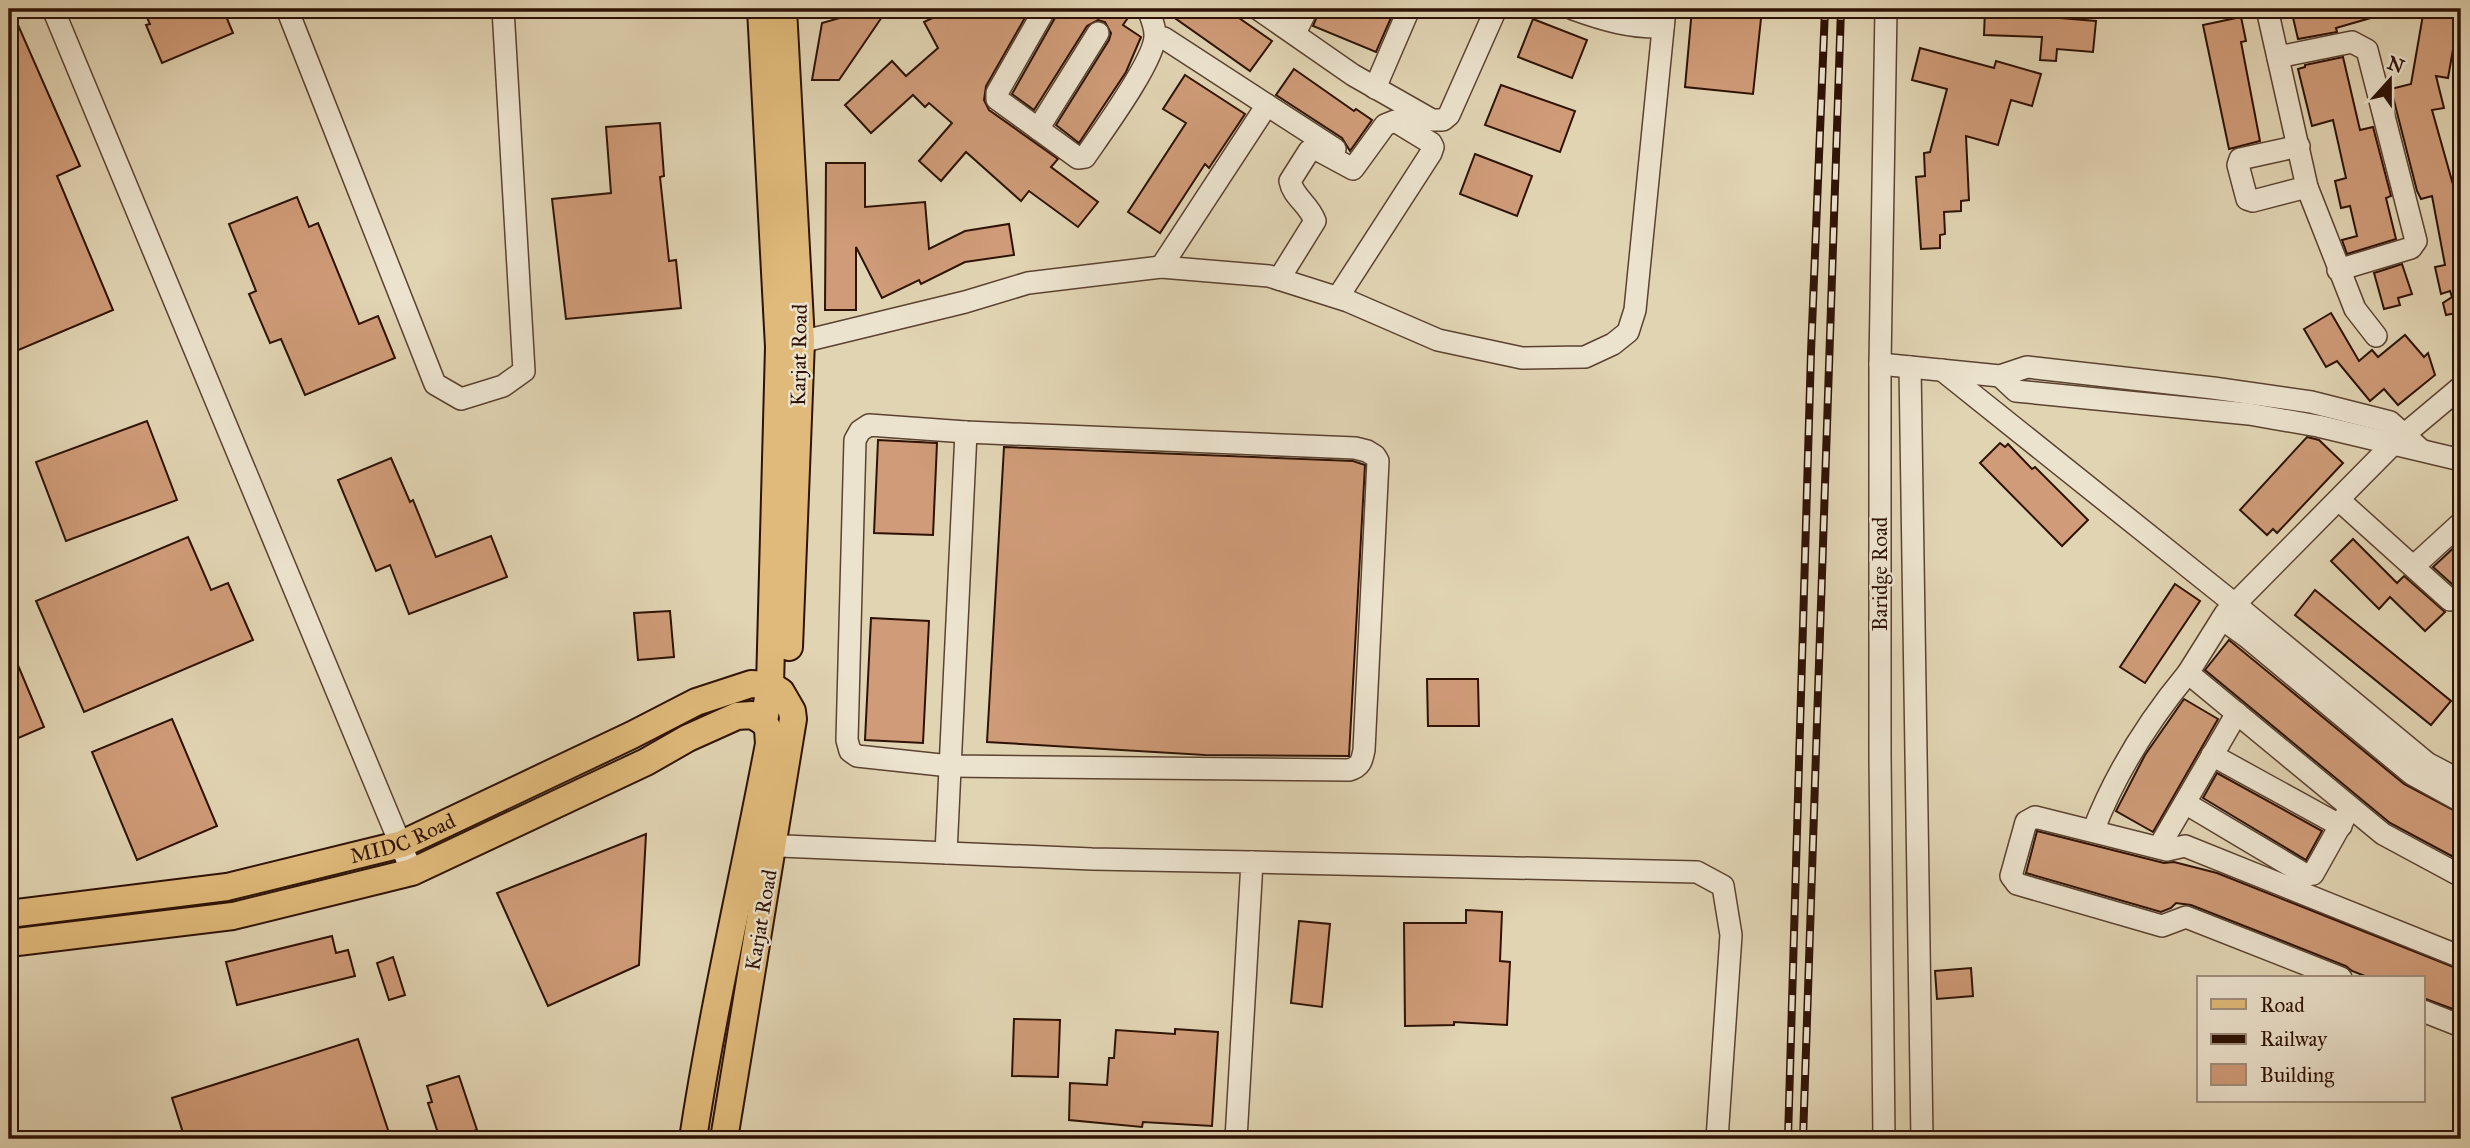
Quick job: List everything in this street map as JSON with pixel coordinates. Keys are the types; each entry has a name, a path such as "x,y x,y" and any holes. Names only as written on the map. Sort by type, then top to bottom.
{"main road":[{"name":"Karjat Road","path":"761,9 790,344"},
{"name":"Karjat Road","path":"724,1139 762,845 769,744 766,725 776,723 779,693 790,344 783,9"},
{"name":"MIDC Road","path":"9,914 227,887 402,844 696,702 751,684 779,693"},
{"name":"Karjat Road","path":"693,1139 708,1041 762,845 793,719 792,711 779,693"},
{"name":"MIDC Road","path":"9,943 233,916 412,872 646,762 727,720 752,715 766,725"}],"street":[{"path":"53,9 412,872"},
{"path":"287,9 435,384 461,399 503,386 524,371 503,9"},
{"path":"1045,9 997,93 997,99 1078,158 1085,157 1116,114 1149,57 1156,37 1148,9"},
{"path":"1258,9 1375,88 1432,120 1443,120 1449,116 1496,9"},
{"path":"1295,33 1307,9"},
{"path":"1375,88 1409,9"},
{"path":"1573,9 1612,23 1643,28 1664,18"},
{"name":"Baridge Road","path":"1884,1139 1880,364 1886,9"},
{"path":"2267,9 2307,187 2355,309 2376,336"},
{"path":"790,344 965,302 1028,283 1161,267 1269,276 1338,297 1438,340 1522,358 1585,357 1613,344 1628,332 1635,310 1664,18"},
{"path":"1038,129 1098,33"},
{"path":"1164,38 1357,164"},
{"path":"2278,57 2352,42 2367,50 2416,241 2411,248 2338,270"},
{"path":"1161,267 1267,106"},
{"path":"1279,279 1315,221 1307,205 1291,190 1290,181 1308,151 1314,148 1353,169 1389,121 1395,121 1433,146 1431,153 1338,297"},
{"path":"2299,146 2240,159 2238,165 2247,199 2253,201 2307,187"},
{"path":"1880,364 2000,376 2016,391 2249,414 2406,443 2461,460"},
{"path":"1910,367 1922,1139"},
{"path":"1942,370 2229,612 2427,763 2461,781"},
{"path":"2093,831 2109,792 2168,697 2188,673 2229,612 2339,500 2406,443 2461,387"},
{"path":"869,425 966,432 1355,448 1375,456 1378,461 1365,736 1361,762 1356,768 950,766 857,756 850,751 847,740 855,440 860,431 869,425"},
{"path":"946,853 966,432"},
{"path":"2339,500 2451,600 2461,596"},
{"path":"2414,566 2461,523"},
{"path":"2229,612 2247,637 2412,774 2461,801"},
{"path":"2188,673 2237,713 2346,817"},
{"path":"2159,847 2237,713"},
{"path":"2212,755 2383,834 2461,876"},
{"path":"2185,803 2306,876 2313,874 2346,817"},
{"path":"2336,976 2186,917 2162,926 2017,884 2011,876 2026,822 2035,817 2168,850 2185,846 2461,957"},
{"path":"762,845 946,853 1697,873 1723,886 1731,935 1717,1139"},
{"path":"1236,1139 1252,862"},
{"path":"2424,1010 2461,1026"}],"building":[{"path":"9,9 80,166 57,176 113,310 9,354"},
{"path":"143,9 223,9 233,33 162,63 146,25 150,24"},
{"path":"871,9 884,14 839,80 812,80 822,23"},
{"path":"951,9 1030,9 986,86 984,100 989,110 1058,159 1051,167 1098,202 1078,227 1029,191 1021,201 966,152 941,181 919,161 952,123 929,103 925,107 913,95 871,133 845,105 892,61 906,76 938,48 924,22"},
{"path":"1058,9 1134,9 1123,25 1141,37 1126,72 1079,143 1056,125 1109,40 1111,33 1105,22 1098,20 1087,26 1034,110 1012,94"},
{"path":"1162,9 1226,9 1272,41 1250,71"},
{"path":"1320,9 1394,11 1376,52 1313,26"},
{"path":"1692,9 1762,9 1753,94 1685,87"},
{"path":"1985,9 2037,9 2037,16 2096,21 2093,52 2057,49 2056,61 2040,60 2042,37 1984,35"},
{"path":"2291,9 2387,9 2388,13 2336,28 2337,32 2298,39"},
{"path":"2424,9 2459,15 2448,78 2436,76 2444,108 2432,110 2461,213 2461,312 2446,315 2443,303 2452,297 2450,291 2441,294 2435,267 2445,265 2432,196 2421,199 2417,191 2391,89 2411,84"},
{"path":"2241,17 2246,41 2241,42 2260,141 2229,149 2203,25"},
{"path":"1533,19 1587,40 1572,78 1518,57"},
{"path":"1920,48 1994,68 1996,61 2041,74 2032,106 2011,100 1998,145 1966,136 1969,200 1961,201 1961,211 1944,212 1945,234 1940,235 1940,248 1921,249 1916,177 1925,176 1924,153 1930,152 1947,89 1912,80"},
{"path":"2343,57 2360,130 2373,127 2391,196 2386,198 2396,239 2347,254 2342,240 2357,236 2350,206 2341,208 2335,181 2346,178 2333,120 2312,126 2298,69"},
{"path":"1294,69 1354,111 1356,109 1372,120 1350,151 1342,138 1276,95"},
{"path":"1185,75 1245,114 1209,168 1205,164 1160,233 1128,212 1186,123 1163,109"},
{"path":"1501,85 1575,111 1560,152 1485,125"},
{"path":"660,123 664,176 660,177 669,261 676,260 681,308 566,319 552,199 611,193 606,127"},
{"path":"1475,154 1532,176 1517,216 1460,194"},
{"path":"826,163 865,163 865,207 925,202 929,249 965,231 1009,224 1014,255 965,262 921,284 919,280 882,298 856,247 856,310 825,310"},
{"path":"297,197 309,227 318,223 359,324 378,316 395,358 305,395 281,339 270,343 249,294 256,291 229,224"},
{"path":"2402,264 2412,294 2398,298 2400,305 2384,309 2374,273"},
{"path":"2331,313 2359,361 2372,350 2378,357 2405,335 2424,357 2428,353 2435,375 2398,405 2384,389 2370,401 2337,361 2326,367 2304,329"},
{"path":"147,421 177,500 66,541 36,462"},
{"path":"2307,437 2319,440 2343,463 2277,533 2273,529 2267,535 2240,510"},
{"path":"878,440 937,443 933,535 874,533"},
{"path":"2000,443 2005,447 2008,444 2032,469 2035,467 2088,520 2062,546 1980,463"},
{"path":"1004,447 1353,461 1365,465 1349,756 1205,755 987,742"},
{"path":"391,458 410,502 413,500 436,557 491,536 507,577 409,614 390,565 376,571 338,480"},
{"path":"188,537 211,590 228,583 253,640 84,712 36,601"},
{"path":"2353,539 2397,583 2404,576 2445,612 2425,631 2390,597 2379,609 2331,561"},
{"path":"2461,541 2461,583 2453,585 2433,567"},
{"path":"2175,584 2200,601 2145,683 2120,667"},
{"path":"2315,590 2451,701 2431,725 2295,615"},
{"path":"670,611 674,657 638,660 634,613"},
{"path":"871,618 929,621 923,743 865,740"},
{"path":"2229,640 2404,784 2461,814 2461,861 2390,823 2205,670"},
{"path":"9,644 44,727 9,742"},
{"path":"1427,679 1478,679 1479,726 1428,726"},
{"path":"2184,699 2218,719 2153,832 2116,811 2145,755"},
{"path":"172,719 217,826 137,860 92,752"},
{"path":"2217,773 2322,831 2306,860 2203,798"},
{"path":"2037,831 2164,863 2174,862 2217,873 2461,970 2461,1012 2424,998 2424,976 2365,976 2346,966 2191,905 2176,903 2161,912 2026,873"},
{"path":"646,834 639,965 548,1006 497,893"},
{"path":"1466,910 1502,912 1500,961 1510,962 1507,1025 1454,1022 1454,1025 1405,1026 1404,923 1466,923"},
{"path":"1299,921 1330,924 1322,1007 1291,1003"},
{"path":"332,936 336,953 348,950 355,976 237,1005 226,962"},
{"path":"393,957 405,995 389,1000 377,963"},
{"path":"1971,968 1973,996 1937,999 1935,971"},
{"path":"1014,1019 1060,1020 1058,1077 1012,1076"},
{"path":"1175,1029 1218,1032 1212,1126 1143,1122 1142,1127 1069,1120 1070,1083 1107,1085 1109,1058 1114,1058 1116,1030 1175,1034"},
{"path":"358,1039 391,1139 185,1139 172,1098"},
{"path":"459,1076 477,1130 440,1139 428,1103 432,1102 427,1086"}],"railway":[{"path":"1788,1139 1811,352 1825,9"},
{"path":"1803,1139 1841,9"}]}
